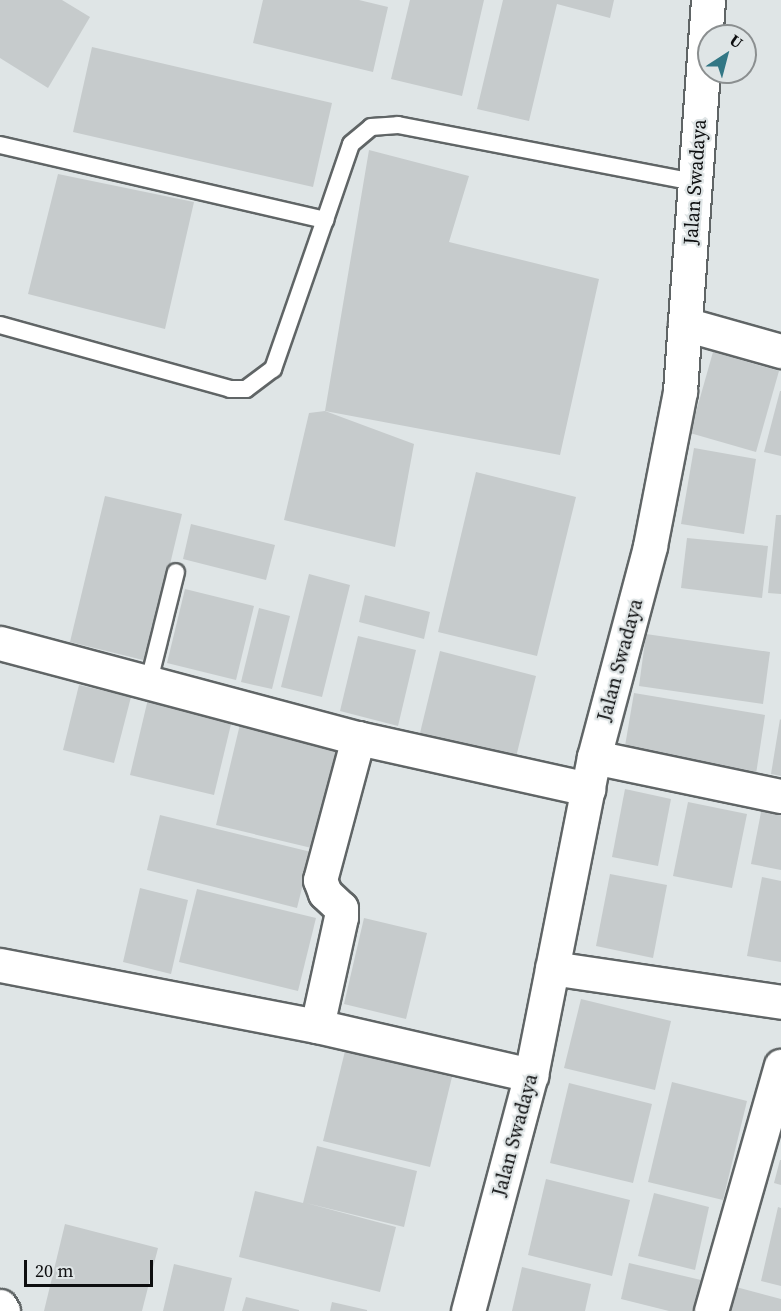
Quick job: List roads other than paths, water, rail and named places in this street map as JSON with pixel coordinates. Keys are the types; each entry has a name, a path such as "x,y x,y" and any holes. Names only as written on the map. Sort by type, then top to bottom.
{"street":[{"name":"Jalan Swadaya","path":"468,1311 531,1076 594,757 650,546 680,391 708,0"},
{"path":"685,324 781,351"},
{"path":"0,643 358,738 588,789"},
{"path":"317,1026 341,917 340,908 325,894 320,880 358,738"},
{"path":"594,757 781,796"},
{"path":"0,965 317,1026 531,1076"},
{"path":"552,968 781,1002"},
{"path":"711,1311 781,1066"},
{"path":"0,1306 3,1311"}],"lane":[{"path":"0,325 230,389 246,388 273,369 351,144 371,127 398,125 695,182"},
{"path":"0,145 325,220"},
{"path":"149,681 176,572"}]}
